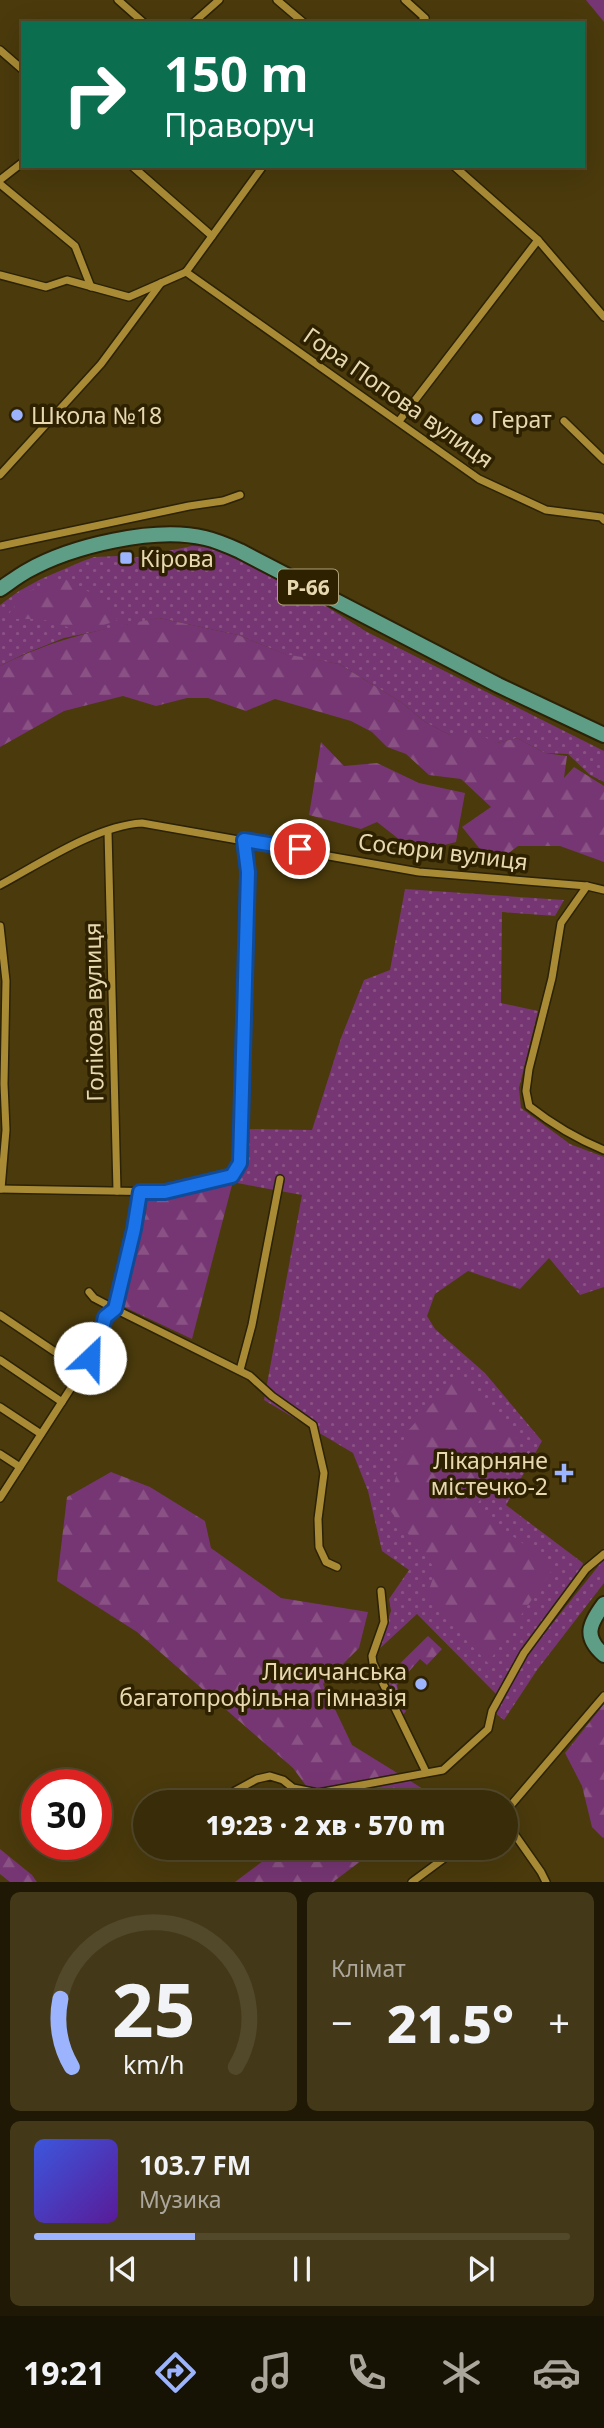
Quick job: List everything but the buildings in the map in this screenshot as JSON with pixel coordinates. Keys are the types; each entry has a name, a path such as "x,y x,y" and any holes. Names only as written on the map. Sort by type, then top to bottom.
{"main road":[{"name":"Р-66","path":"0,589 28,570 56,558 103,544 166,535 206,538 240,551 498,685 604,735"},
{"path":"599,1651 590,1635 590,1626 604,1604"}],"street":[{"path":"118,0 142,21"},
{"path":"194,21 219,0"},
{"path":"277,0 302,21"},
{"path":"405,0 425,18 422,21"},
{"path":"0,50 21,68"},
{"path":"21,164 0,182 75,246 91,287"},
{"path":"134,168 212,236"},
{"path":"0,275 47,287 67,280 129,297 186,272 262,168"},
{"path":"456,168 538,240 604,317"},
{"path":"399,421 538,240"},
{"name":"Гора Попова вулиця","path":"186,272 479,479 545,510 603,518"},
{"path":"0,475 102,363 161,283"},
{"path":"564,421 604,460"},
{"path":"0,546 223,501 240,495"},
{"name":"Сосюри вулиця","path":"0,885 73,844 142,822 419,872 587,886 604,890"},
{"name":"Голікова вулиця","path":"108,832 117,1191"},
{"path":"0,926 6,981 6,1130 1,1189 165,1192 232,1176 240,1163 248,872 244,840"},
{"path":"587,886 561,923 552,978 526,1091 529,1106 543,1117 604,1150"},
{"path":"240,1370 252,1325 280,1179"},
{"path":"0,1497 98,1346 105,1317 115,1309 139,1208 140,1192"},
{"path":"89,1292 94,1298 115,1309 240,1370 313,1425 324,1473 318,1519 318,1547 326,1562 337,1567"},
{"path":"0,1315 82,1370"},
{"path":"0,1360 62,1402"},
{"path":"0,1407 41,1434"},
{"path":"0,1454 20,1467"},
{"path":"337,1790 443,1770 488,1729 492,1711 524,1653 586,1569 604,1554"},
{"path":"381,1591 384,1622 372,1656 373,1663 426,1772"},
{"path":"518,1797 604,1696"},
{"path":"236,1790 257,1779 271,1776 283,1780 293,1788 303,1790"},
{"path":"518,1839 546,1882"},
{"path":"412,1882 442,1860"}],"green space":[{"path":"586,0 604,0 604,22"},
{"path":"192,546 213,547 278,576 367,632 604,751 604,782 590,775 568,754 545,753 517,738 497,743 450,735 425,722 401,702 339,664 287,655 238,635 159,618 64,638 0,666 0,605 19,591 94,557 118,556 120,566 136,563 133,558"},
{"path":"63,578 95,595 118,620 84,632 41,619 5,619 24,593"},
{"path":"159,618 238,635 285,654 339,664 401,702 425,722 450,735 474,732 497,743 517,738 545,753 567,756 564,778 574,767 604,786 604,862 560,846 518,846 493,865 462,827 491,807 461,779 429,775 406,754 387,747 372,732 351,721 275,699 246,711 208,698 187,698 156,706 123,696 64,711 0,747 0,666 78,636"},
{"path":"321,742 344,766 377,763 419,783 465,793 456,842 433,848 400,840 377,822 361,829 309,815"},
{"path":"405,889 564,900 555,916 502,912 501,1003 538,1011 519,1088 521,1108 570,1144 604,1157 604,1287 580,1295 549,1258 520,1289 468,1271 435,1294 427,1316 435,1329 485,1373 542,1441 506,1505 583,1563 582,1569 517,1656 496,1694 417,1614 376,1652 391,1611 389,1599 409,1570 382,1551 368,1491 353,1453 264,1400 302,1195 237,1183 247,1164 247,1129 312,1130 341,1038 364,980 390,970"},
{"path":"232,1185 192,1339 122,1306 146,1213 147,1199"},
{"path":"457,1376 519,1441 474,1509 555,1566 488,1663 426,1598 436,1570 389,1509 405,1434"},
{"path":"111,1472 150,1487 205,1521 211,1548 281,1598 368,1612 359,1648 323,1684 352,1745 425,1790 309,1790 293,1768 137,1632 57,1581 67,1497"},
{"path":"604,1559 604,1583 537,1670 504,1720 495,1713 524,1659"},
{"path":"428,1636 442,1649 427,1665 420,1659 397,1685 399,1700 406,1711 403,1715 385,1678"},
{"path":"604,1704 603,1838 592,1827 582,1786 565,1753"},
{"path":"0,1849 37,1882 10,1882 0,1874"},
{"path":"264,1860 362,1860 333,1882 235,1882"}],"place":[{"name":"Школа №18","path":"17,415"},
{"name":"Герат","path":"477,419"},
{"name":"Кірова","path":"126,558"},
{"name":"Лікарняне містечко-2","path":"564,1473"},
{"name":"Лисичанська багатопрофільна гімназія","path":"421,1684"}],"route":[{"path":"90,1358 98,1346 105,1317 115,1309 139,1208 140,1192 165,1192 232,1176 240,1163 248,872 244,840 300,849"}]}
